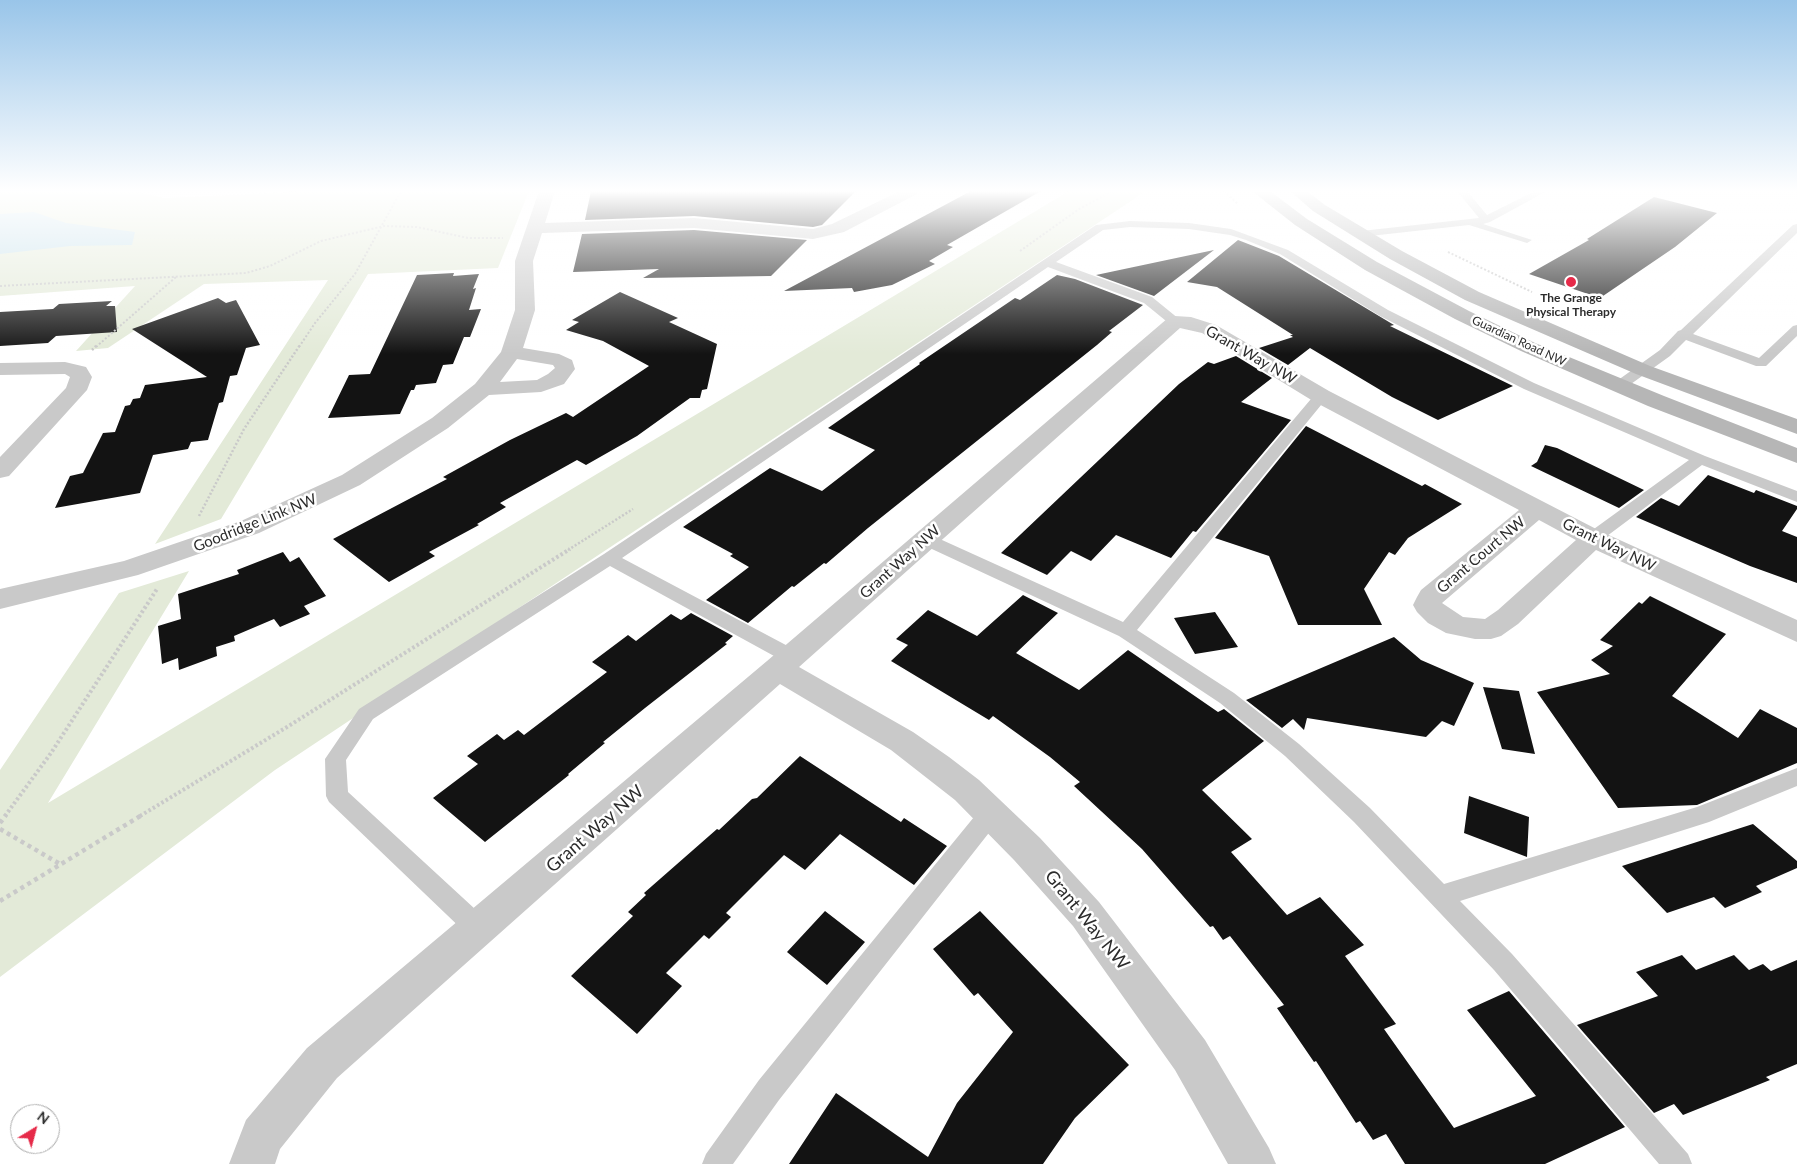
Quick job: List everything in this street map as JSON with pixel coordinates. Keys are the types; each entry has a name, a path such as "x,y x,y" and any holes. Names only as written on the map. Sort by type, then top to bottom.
{"main road":[{"name":"Guardian Road NW","path":"1337,245 1412,289 1528,347 1619,386 1797,456"},
{"name":"Guardian Road NW","path":"1381,245 1472,296 1643,370 1797,428"}],"street":[{"name":"Goodridge Link NW","path":"0,599 93,578 179,553 250,527 351,480 421,437 483,389 504,364 511,352 525,310 523,266 529,245"},
{"name":"Grant Way NW","path":"252,1164 262,1136 322,1063 479,929 1175,322 1191,322 1209,329 1321,396 1592,538 1797,632"},
{"path":"483,389 541,386 556,379 565,369 564,364 559,360 511,352"},
{"path":"0,369 65,368 79,371 81,377 80,383 0,472"},
{"name":"Grant Court NW","path":"1536,509 1431,597 1427,605 1438,616 1456,626 1475,630 1491,629 1508,617 1592,538"},
{"name":"Grant Way NW","path":"785,663 902,741 944,772 991,813 1028,849 1086,914 1190,1054 1243,1160"}],"lane":[{"path":"479,929 337,796 335,760 366,714 610,558 1074,245"},
{"path":"1266,245 1284,252 1384,313 1529,386 1700,459 1797,497"},
{"path":"1619,386 1664,353 1777,245"},
{"path":"1048,263 1148,300 1175,322"},
{"path":"1682,334 1761,363 1797,329"},
{"path":"1126,630 1321,396"},
{"path":"1592,538 1700,459"},
{"path":"925,539 1126,630 1228,698 1292,750 1362,815 1503,962 1678,1164"},
{"path":"610,558 785,663"},
{"path":"1441,896 1701,815 1797,777"},
{"path":"716,1164 769,1090 991,813"}],"path":[{"path":"0,286 246,273 270,266 312,245"},
{"path":"0,823 51,753 179,553 244,429 315,323 355,274 372,245"},
{"path":"1018,252 1027,245"},
{"path":"1434,245 1534,293"},
{"path":"65,368 89,352 176,276"},
{"path":"0,901 287,727 636,508"},
{"path":"0,829 60,865"}],"green space":[{"path":"0,245 507,245 498,268 368,274 221,519 155,544 328,280 204,284 108,348 76,351 135,286 0,296"},
{"path":"978,245 1064,245 275,770 0,977 0,770 119,593 189,571 48,803"}],"water":[{"path":"0,245 112,245 70,246 0,254"}],"building":[{"path":"579,245 802,245 771,276 643,278 659,269 573,272"},
{"path":"869,245 948,245 953,247 929,261 935,264 892,285 854,292 852,288 784,291"},
{"path":"1232,245 1252,245 1279,256 1394,325 1390,326 1513,386 1438,420 1392,397 1310,348 1288,365 1259,348 1293,337 1290,335 1293,335 1217,287 1187,282"},
{"path":"1580,245 1677,245 1600,298 1529,274"},
{"path":"1214,250 1154,296 1096,275"},
{"path":"454,273 453,276 479,274 473,289 476,288 469,310 481,309 470,337 464,337 453,364 443,365 436,383 416,385 414,390 411,390 400,414 328,418 349,375 370,374 417,275"},
{"path":"1057,275 1075,279 1143,305 1109,331 1112,332 1097,345 868,528 826,564 824,563 794,587 792,586 748,623 706,600 749,567 730,556 733,554 683,527 770,468 822,491 875,450 828,428 1015,298 1020,300"},
{"path":"620,292 678,318 669,322 717,344 707,389 702,390 700,398 690,398 637,436 586,465 577,460 500,503 506,507 477,524 479,525 429,552 435,556 389,582 333,539 447,479 443,477 510,440 566,413 573,417 649,366 603,341 566,330 579,322 572,320"},
{"path":"218,298 226,303 236,300 260,345 246,348 237,375 230,376 223,402 219,403 208,440 191,442 188,449 153,455 140,493 55,508 70,476 83,473 103,433 115,432 125,406 130,405 133,399 140,398 145,385 207,377 132,329"},
{"path":"112,301 106,306 115,306 117,332 56,336 48,343 0,346 0,312 53,309 59,304"},
{"path":"1236,356 1272,378 1241,402 1291,420 1196,532 1193,531 1171,558 1116,535 1091,561 1071,551 1047,575 1001,553 1179,384 1208,362 1214,364"},
{"path":"1306,426 1422,486 1425,484 1462,504 1408,538 1395,555 1389,552 1364,589 1382,625 1298,625 1269,556 1215,538"},
{"path":"1545,445 1557,448 1644,490 1619,508 1531,466 1537,462"},
{"path":"1708,475 1754,493 1756,490 1797,506 1797,509 1782,531 1797,537 1797,583 1750,566 1636,517 1661,498 1679,506"},
{"path":"283,552 290,562 299,557 326,596 304,606 310,614 280,627 274,619 234,636 235,641 216,647 217,656 179,670 178,658 162,664 158,626 181,619 178,594 239,574 237,570"},
{"path":"1023,595 1058,613 1016,653 1079,690 1128,650 1218,712 1224,709 1264,741 1202,790 1252,839 1231,852 1287,915 1320,897 1364,945 1345,956 1396,1024 1384,1029 1454,1128 1536,1096 1467,1010 1509,991 1625,1127 1545,1164 1405,1164 1386,1134 1373,1140 1360,1121 1356,1123 1316,1061 1314,1062 1277,1008 1284,1005 1230,936 1223,940 1213,926 1210,927 1142,849 1074,786 1080,782 1050,757 993,716 989,720 891,661 908,645 896,639 928,610 977,636"},
{"path":"1650,596 1726,634 1672,696 1738,738 1760,709 1797,728 1797,763 1697,805 1618,808 1537,692 1610,674 1591,660 1613,646 1600,640 1639,602 1642,604"},
{"path":"1215,612 1238,647 1195,654 1174,618"},
{"path":"691,613 733,636 725,643 727,644 603,742 605,743 569,775 485,842 433,798 478,764 467,756 497,734 504,740 518,730 524,735 607,672 592,662 628,635 636,641 671,614 681,620"},
{"path":"1394,637 1421,660 1474,683 1454,726 1442,721 1426,737 1307,718 1304,730 1293,719 1282,728 1246,700"},
{"path":"1483,687 1519,691 1535,754 1502,749"},
{"path":"800,756 901,822 904,818 947,846 914,885 840,834 805,870 784,855 726,913 731,917 709,939 704,935 666,973 682,986 637,1034 571,976 633,916 628,912 646,895 644,893 717,829 719,830 752,799 757,798"},
{"path":"1469,796 1529,817 1527,857 1464,833"},
{"path":"1753,824 1797,861 1797,868 1756,886 1762,892 1725,908 1714,897 1667,913 1622,866"},
{"path":"825,911 865,942 827,985 787,952"},
{"path":"980,911 1129,1065 1075,1118 1043,1164 789,1164 836,1093 928,1157 957,1103 1013,1032 978,993 974,996 933,949"},
{"path":"1682,955 1696,970 1734,955 1749,970 1763,964 1771,971 1797,960 1797,1064 1766,1077 1770,1080 1683,1115 1674,1104 1654,1113 1577,1025 1658,996 1636,972"}],"place":[{"name":"The Grange Physical Therapy","path":"1571,282"}]}
